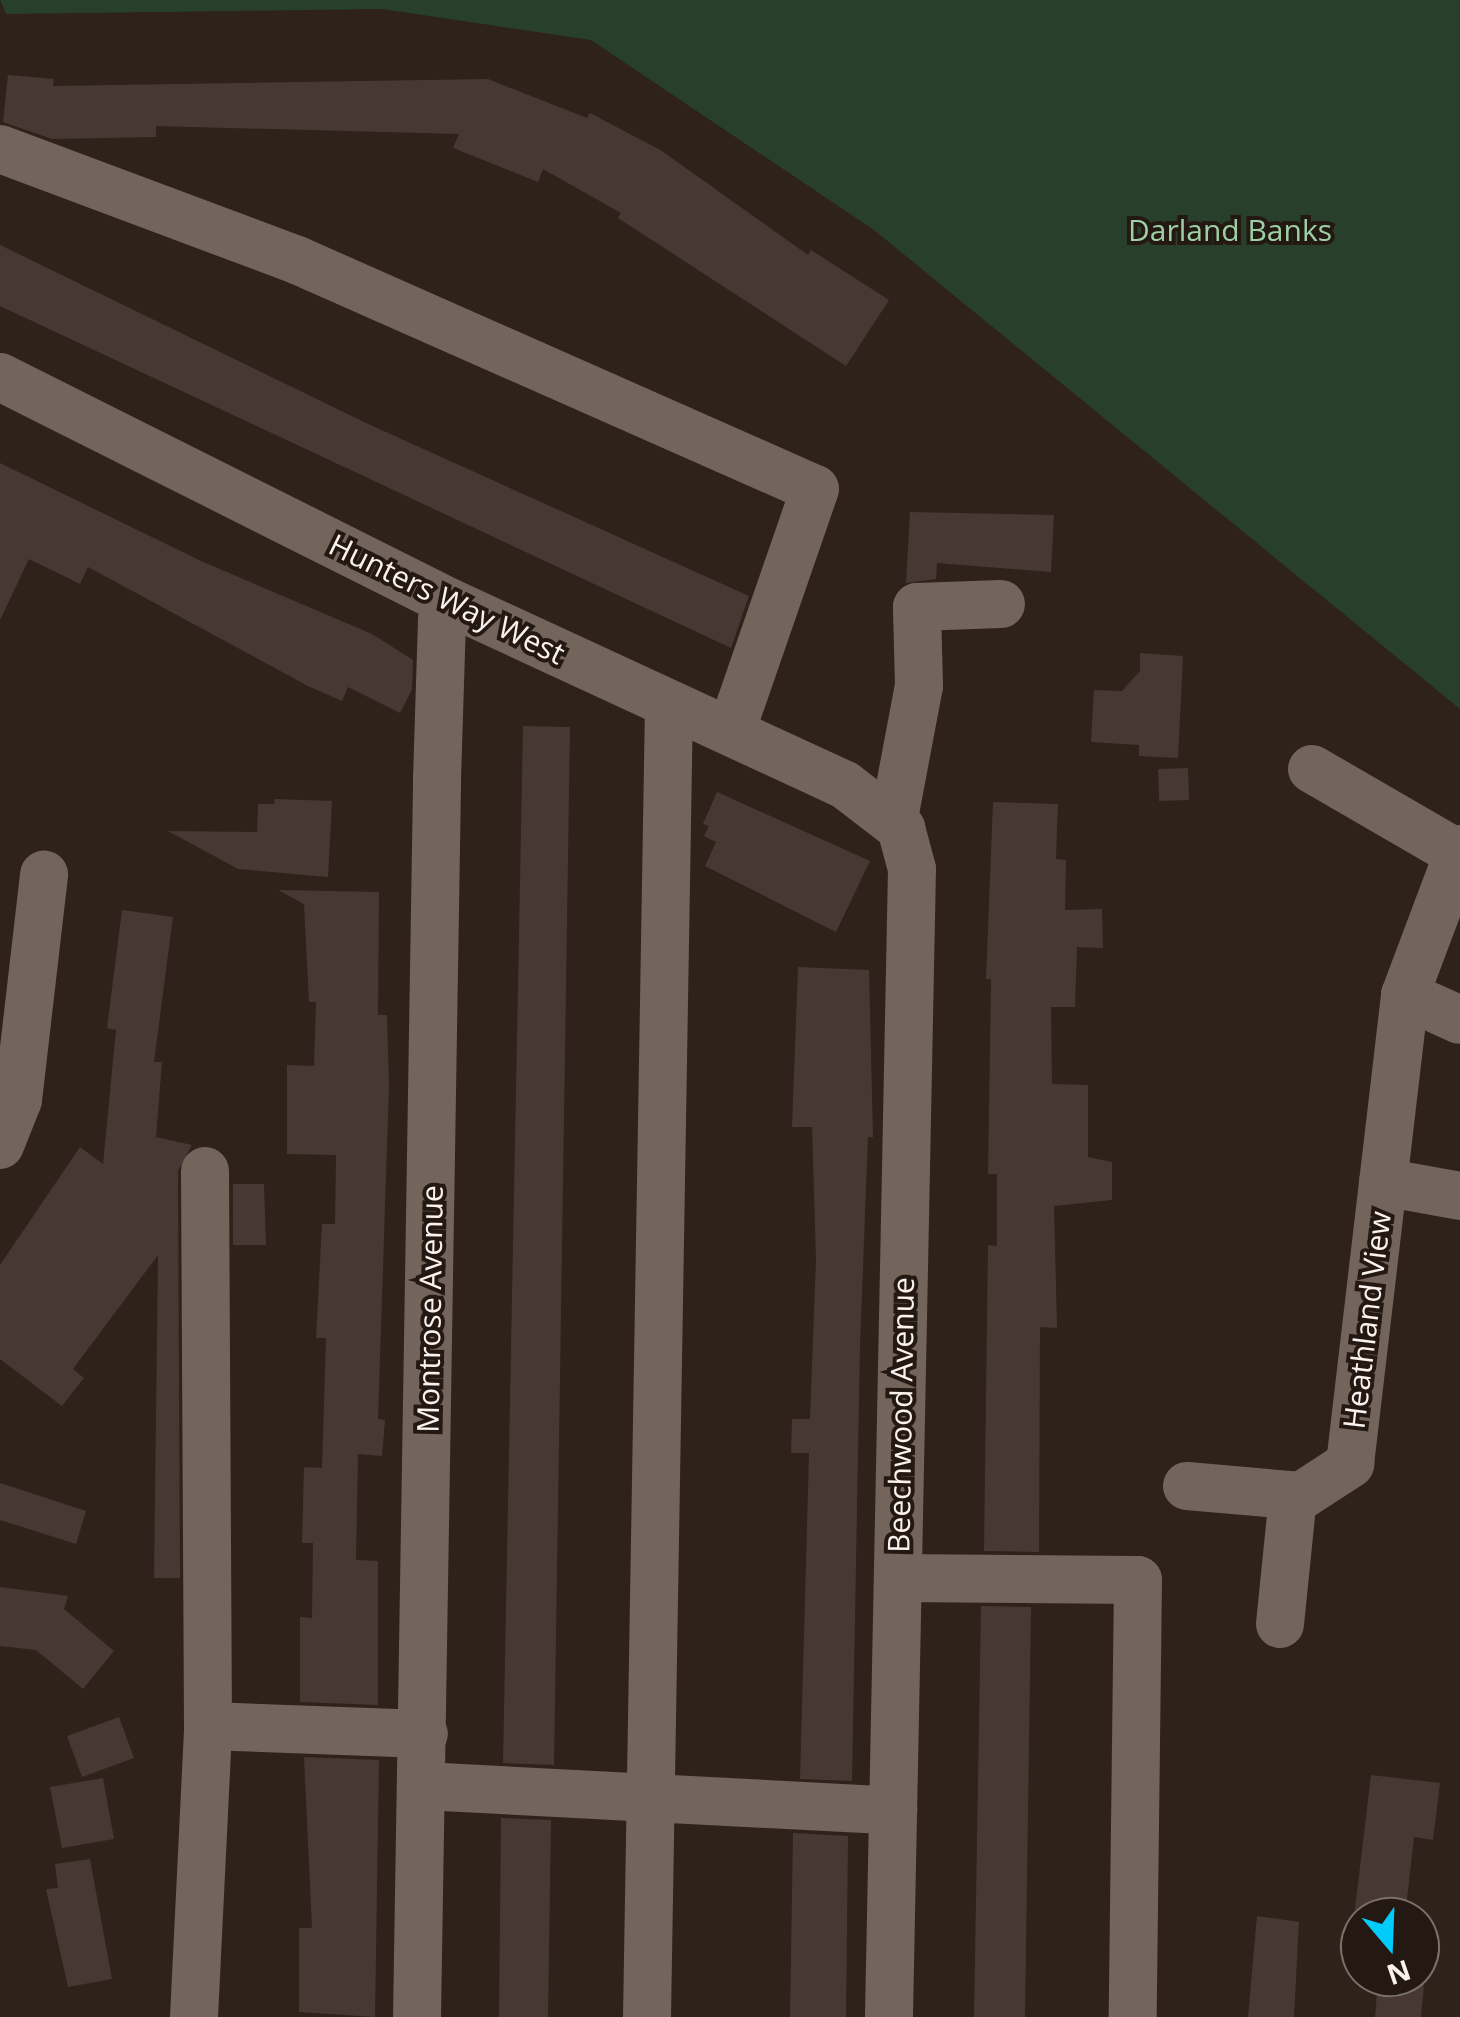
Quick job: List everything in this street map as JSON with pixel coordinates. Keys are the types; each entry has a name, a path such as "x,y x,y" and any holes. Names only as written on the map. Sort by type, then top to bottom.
{"street":[{"path":"0,149 297,260 815,489 731,732"},
{"name":"Hunters Way West","path":"0,377 449,602 845,785 894,818"},
{"name":"Montrose Avenue","path":"416,2017 424,1734 437,778 442,620 449,602"},
{"path":"894,818 919,686 917,607 1001,604"},
{"path":"646,2017 669,704"},
{"name":"Heathland View","path":"1293,1496 1350,1464 1405,995 1458,850 1312,769"},
{"name":"Beechwood Avenue","path":"889,2017 912,869 894,818"},
{"path":"0,1145 18,1100 44,874"},
{"path":"1405,995 1460,1020"},
{"path":"194,2017 208,1726 205,1171"},
{"name":"Heathland View","path":"1383,1182 1460,1196"},
{"path":"1187,1486 1293,1496 1280,1624"},
{"path":"898,1578 1138,1580 1133,2017"},
{"path":"208,1726 424,1734"},
{"path":"423,1786 893,1811"}],"green space":[{"name":"Darland Banks","path":"0,0 1460,0 1460,709 874,230 591,40 382,9 6,14"}],"building":[{"path":"8,75 54,79 53,86 488,79 587,118 590,113 662,151 808,255 811,250 889,300 846,366 618,218 621,213 543,169 538,182 453,148 459,134 156,126 156,137 52,139 3,122"},
{"path":"0,245 366,423 749,596 731,648 0,306"},
{"path":"0,463 201,561 372,634 413,660 412,689 400,713 348,687 342,701 308,686 88,567 80,584 29,559 0,620"},
{"path":"910,512 1054,515 1051,572 937,563 936,579 906,583"},
{"path":"1140,653 1183,656 1178,758 1139,756 1139,745 1091,742 1094,690 1122,691 1140,671"},
{"path":"523,726 570,727 554,1765 503,1763"},
{"path":"1188,768 1189,800 1159,801 1158,769"},
{"path":"717,792 870,861 836,932 705,866 716,842 704,836 709,826 703,824"},
{"path":"275,799 332,801 328,877 238,869 168,831 257,832 258,804 274,804"},
{"path":"993,802 1058,804 1056,859 1066,860 1065,910 1102,909 1103,948 1077,947 1075,1007 1051,1007 1052,1084 1088,1085 1088,1157 1112,1162 1112,1200 1054,1206 1057,1328 1040,1327 1039,1552 984,1551 988,1245 997,1246 997,1174 988,1174 991,979 986,979"},
{"path":"278,890 379,892 378,1015 387,1015 389,1086 378,1419 385,1420 382,1456 358,1454 356,1560 378,1561 378,1705 300,1702 300,1617 312,1618 313,1543 302,1543 304,1467 322,1468 326,1338 316,1338 322,1224 335,1224 336,1155 287,1154 287,1065 314,1066 316,1002 309,1002 304,904"},
{"path":"122,910 173,917 154,1062 162,1062 156,1137 192,1145 178,1171 180,1578 154,1578 158,1255 73,1369 84,1378 62,1406 0,1359 0,1265 80,1147 103,1164 116,1030 107,1028"},
{"path":"798,967 869,970 873,1137 868,1137 860,1345 852,1781 800,1779 809,1453 791,1453 792,1419 810,1419 816,1259 812,1127 792,1127"},
{"path":"233,1184 264,1184 266,1245 233,1245"},
{"path":"0,1483 86,1511 76,1544 0,1520"},
{"path":"0,1587 68,1596 64,1609 114,1651 83,1689 36,1650 0,1646"},
{"path":"981,1606 1031,1607 1025,2017 974,2017"},
{"path":"119,1717 134,1758 82,1777 67,1736"},
{"path":"304,1757 379,1760 375,2017 299,2012 299,1928 312,1928"},
{"path":"1371,1775 1440,1783 1433,1840 1414,1837 1407,1897 1356,1897"},
{"path":"103,1778 114,1839 62,1848 50,1787"},
{"path":"501,1818 551,1820 548,2017 499,2017"},
{"path":"793,1833 848,1836 846,2017 790,2017"},
{"path":"90,1859 112,1979 68,1987 46,1889 58,1888 55,1864"},
{"path":"1257,1916 1299,1922 1294,2017 1248,2017"},
{"path":"1377,1997 1423,1997 1421,2017 1375,2017"}]}
